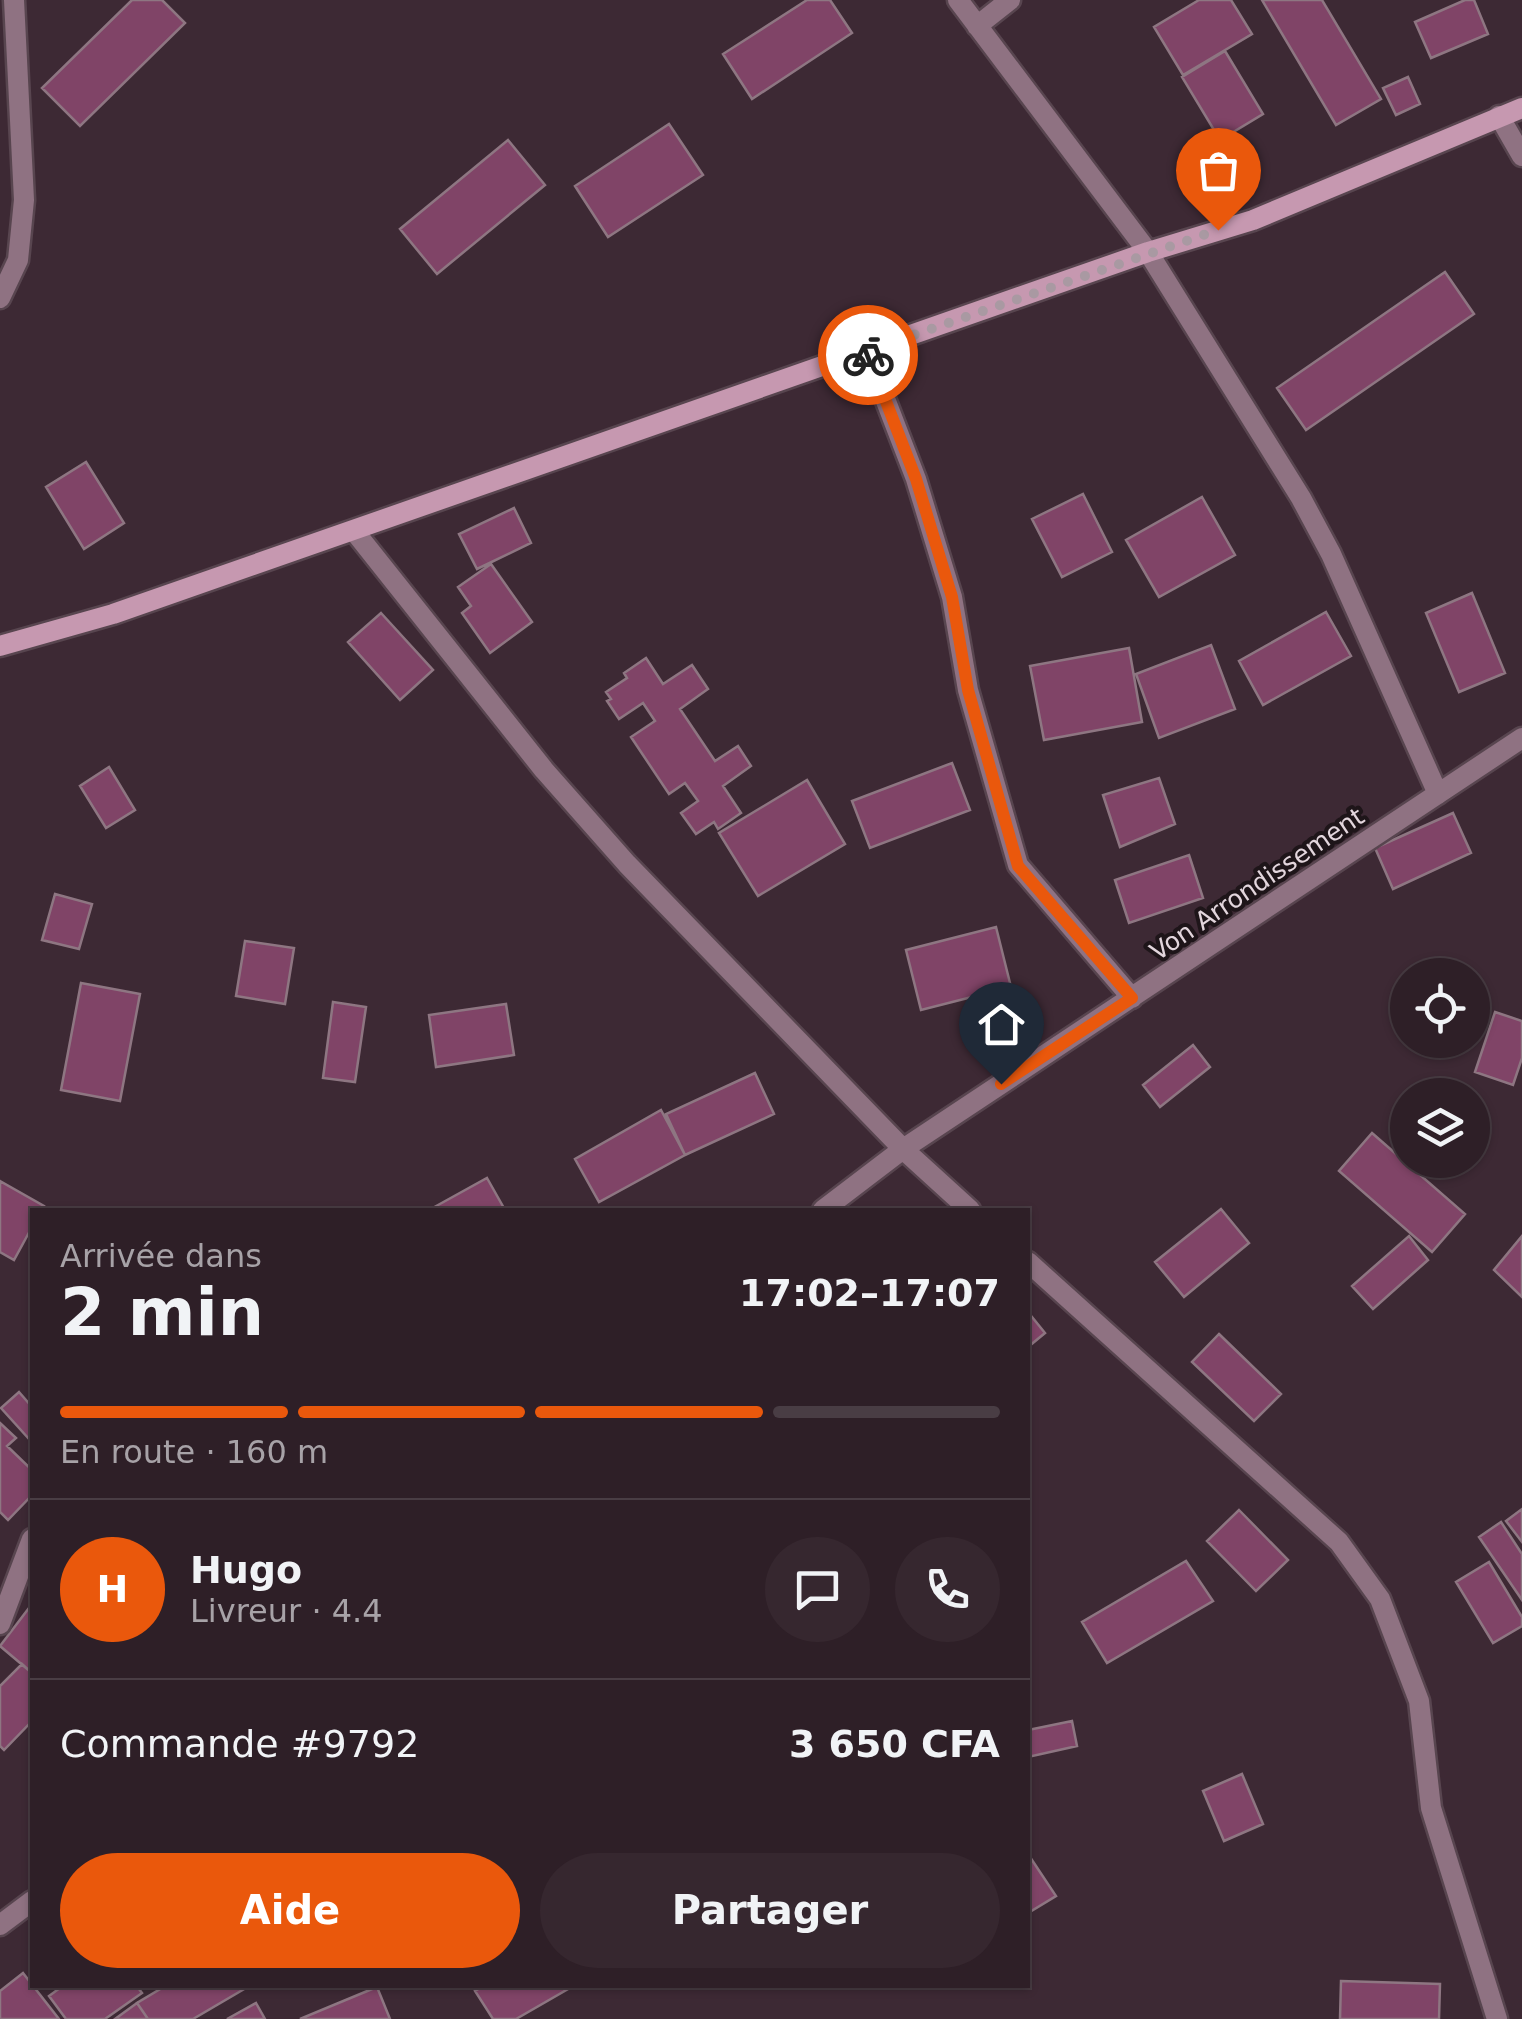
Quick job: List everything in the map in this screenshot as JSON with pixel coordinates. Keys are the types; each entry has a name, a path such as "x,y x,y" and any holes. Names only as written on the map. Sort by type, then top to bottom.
{"street":[{"path":"0,298 18,260 24,200 14,0"},
{"path":"958,0 1148,252 1301,498 1331,554 1438,794"},
{"path":"977,26 1010,0"},
{"path":"0,646 113,614 355,532 1148,252 1254,220 1522,108"},
{"path":"1499,116 1522,156"},
{"path":"867,352 916,479 952,597 968,690 1018,866 1132,998"},
{"path":"355,532 544,770 615,851 903,1149 968,1208"},
{"name":"Von Arrondissement","path":"827,1208 903,1149 1522,738"},
{"path":"1030,1264 1339,1542 1380,1599 1419,1701 1431,1808 1497,2019"},
{"path":"0,1624 7,1584 30,1543"},
{"path":"0,1926 30,1903"}],"building":[{"path":"132,0 162,0 185,23 80,126 42,88"},
{"path":"807,0 830,0 852,33 752,99 723,54"},
{"path":"1199,0 1231,0 1252,34 1183,75 1154,27"},
{"path":"1262,0 1322,0 1381,99 1336,125"},
{"path":"1465,0 1474,0 1488,34 1431,58 1415,22"},
{"path":"1225,51 1263,114 1220,140 1182,77"},
{"path":"1408,77 1420,104 1396,115 1383,88"},
{"path":"669,124 703,175 608,237 575,186"},
{"path":"508,140 545,185 437,274 400,229"},
{"path":"1445,272 1474,314 1306,430 1277,388"},
{"path":"86,462 124,523 84,549 46,487"},
{"path":"1083,494 1112,552 1062,577 1032,519"},
{"path":"1202,497 1235,555 1159,597 1126,540"},
{"path":"514,508 531,543 477,569 459,534"},
{"path":"491,564 532,622 490,653 462,613 471,606 458,587"},
{"path":"1472,593 1505,673 1459,692 1426,613"},
{"path":"1326,612 1351,656 1263,705 1239,661"},
{"path":"381,613 433,670 400,700 348,642"},
{"path":"1211,645 1235,709 1159,738 1136,674"},
{"path":"1129,648 1142,722 1044,740 1030,666"},
{"path":"646,658 663,684 692,665 708,689 680,709 715,761 738,746 751,766 723,786 741,813 718,829 714,822 696,834 681,813 698,801 685,783 669,794 631,737 655,721 643,703 619,719 607,701 611,699 606,692"},
{"path":"952,763 970,810 870,848 852,801"},
{"path":"109,767 135,810 106,828 80,786"},
{"path":"1159,778 1175,824 1120,847 1103,795"},
{"path":"807,780 845,844 758,896 719,833"},
{"path":"1453,813 1471,853 1393,889 1375,848"},
{"path":"1189,855 1203,898 1129,923 1115,880"},
{"path":"55,894 92,904 79,949 42,940"},
{"path":"996,927 1011,987 921,1010 906,950"},
{"path":"245,941 294,948 285,1004 236,996"},
{"path":"81,983 140,994 120,1101 61,1090"},
{"path":"333,1002 366,1007 355,1082 323,1078"},
{"path":"506,1004 514,1055 436,1067 429,1015"},
{"path":"1495,1012 1522,1021 1522,1058 1513,1085 1475,1072 1480,1058 1490,1058 1490,1027"},
{"path":"1193,1045 1210,1067 1160,1107 1143,1085"},
{"path":"755,1073 774,1114 685,1155 666,1114"},
{"path":"661,1110 685,1155 599,1202 575,1159"},
{"path":"1372,1133 1390,1149 1390,1178 1424,1178 1465,1214 1432,1252 1339,1171"},
{"path":"487,1178 504,1208 433,1208"},
{"path":"0,1181 44,1206 30,1208 30,1231 14,1260 0,1252"},
{"path":"1221,1209 1249,1243 1184,1297 1155,1262"},
{"path":"1409,1236 1428,1260 1373,1309 1352,1286"},
{"path":"1522,1236 1522,1297 1494,1270"},
{"path":"1030,1314 1045,1333 1030,1345"},
{"path":"1219,1334 1281,1394 1254,1421 1192,1362"},
{"path":"19,1392 30,1405 29,1439 1,1408"},
{"path":"0,1423 16,1438 7,1446 30,1468 30,1497 8,1520 0,1512"},
{"path":"1522,1509 1522,1542 1506,1521"},
{"path":"1239,1510 1288,1560 1256,1591 1207,1541"},
{"path":"1501,1522 1522,1554 1522,1600 1479,1537"},
{"path":"1186,1561 1213,1601 1107,1663 1082,1622"},
{"path":"1489,1562 1522,1617 1522,1626 1493,1643 1456,1582"},
{"path":"30,1607 30,1671 0,1646"},
{"path":"22,1664 30,1671 30,1723 4,1750 0,1746 0,1686"},
{"path":"1072,1721 1077,1746 1030,1757 1030,1730"},
{"path":"1242,1774 1263,1824 1224,1841 1203,1791"},
{"path":"1030,1857 1056,1896 1030,1912"},
{"path":"23,1973 30,1988 35,1988 59,2019 0,2019 0,1991"},
{"path":"1341,1981 1440,1984 1439,2019 1340,2019"},
{"path":"60,1988 138,1988 142,1993 105,2019 66,2019 49,1996"},
{"path":"162,1988 246,1988 193,2019 148,2019 137,2003"},
{"path":"377,1988 390,2019 300,2019"},
{"path":"570,1988 516,2019 493,2019 475,1991"},
{"path":"137,2003 148,2019 115,2019"},
{"path":"256,2003 265,2019 227,2019"}],"way so far":[{"path":"868,355 867,352 902,339 1218,230"}],"route":[{"path":"868,355 916,479 952,597 968,690 1018,866 1132,998 1001,1084"}]}
